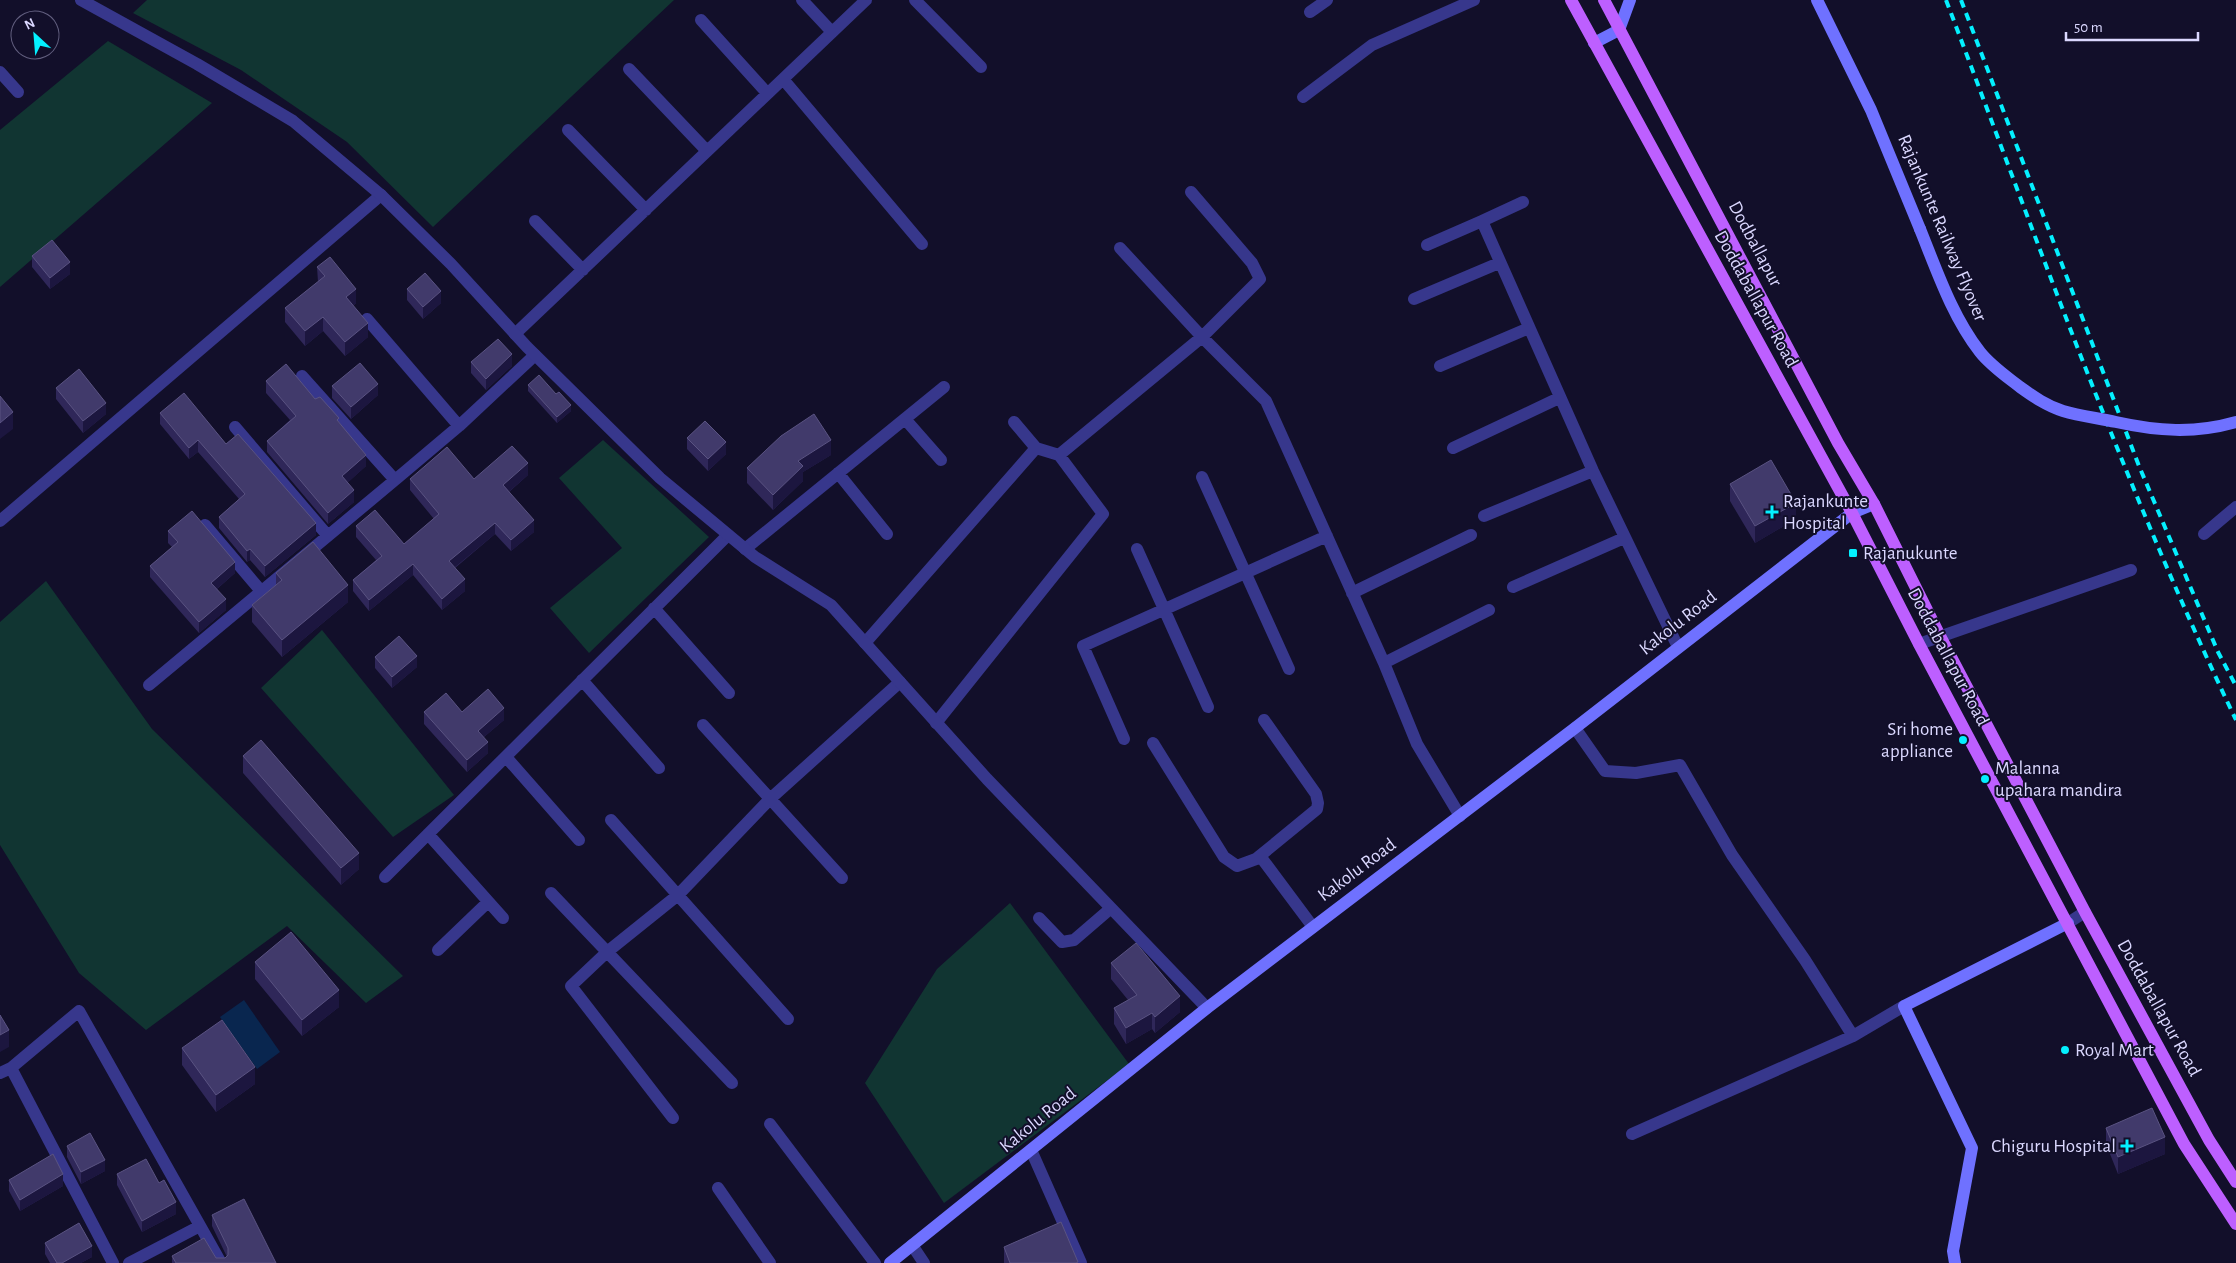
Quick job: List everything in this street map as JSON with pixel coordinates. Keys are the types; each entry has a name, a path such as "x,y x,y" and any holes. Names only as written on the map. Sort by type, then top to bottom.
{"main road":[{"name":"Doddaballapur Road","path":"1571,0 1852,514 2184,1144 2236,1224"},
{"name":"Dodballapur","path":"1604,0 1838,442 1874,504"},
{"path":"1594,43 1620,30 1630,0"},
{"name":"Rajankunte Railway Flyover","path":"1817,0 1871,110 1957,316 1980,353 1995,368 2038,400 2062,411 2148,429 2216,428 2236,422"},
{"name":"Doddaballapur Road","path":"1874,504 1940,636 2085,912 2209,1140 2236,1182"},
{"name":"Kakolu Road","path":"890,1263 1207,1008 1852,514 1874,504"},
{"path":"1955,1263 1953,1251 1972,1148 1904,1006 2068,923"}],"street":[{"path":"82,0 197,64 293,121 381,195 535,355 660,478 754,557 831,605 987,779 1207,1008"},
{"path":"802,0 832,32"},
{"path":"515,334 866,0"},
{"path":"915,0 981,66"},
{"path":"1310,12 1326,0"},
{"path":"1303,97 1372,45 1474,0"},
{"path":"701,20 767,93"},
{"path":"629,69 707,151"},
{"path":"0,72 18,92"},
{"path":"783,79 922,244"},
{"path":"568,130 646,210"},
{"path":"1059,455 1202,337 1260,279 1252,263 1191,192"},
{"path":"0,520 381,195"},
{"path":"1427,245 1523,202"},
{"path":"535,221 582,270"},
{"path":"1482,221 1593,471 1678,647"},
{"path":"1120,248 1202,337 1266,401 1384,663 1417,744 1460,816"},
{"path":"1414,299 1500,263"},
{"path":"367,319 459,426"},
{"path":"1440,366 1530,328"},
{"path":"149,685 459,426 535,355"},
{"path":"302,376 395,480"},
{"path":"745,549 944,387"},
{"path":"1453,448 1560,398"},
{"path":"905,419 941,460"},
{"path":"936,723 1104,514 1059,455 1036,448 1014,422"},
{"path":"235,427 328,536"},
{"path":"865,643 1036,448"},
{"path":"1484,516 1593,471"},
{"path":"838,473 887,534"},
{"path":"1202,477 1289,669"},
{"path":"2204,534 2236,508"},
{"path":"205,525 261,591"},
{"path":"385,877 728,534"},
{"path":"1352,593 1472,535"},
{"path":"1124,739 1083,646 1327,536"},
{"path":"1513,587 1624,538"},
{"path":"1136,549 1208,707"},
{"path":"1919,644 2131,570"},
{"path":"654,608 729,693"},
{"path":"1384,663 1489,610"},
{"path":"582,680 659,768"},
{"path":"673,1118 571,986 607,952 678,895 770,799 900,682"},
{"path":"1153,743 1224,857 1237,866 1246,864 1260,856 1312,816 1317,809 1316,794 1264,720"},
{"path":"703,725 842,878"},
{"path":"1575,728 1605,771 1636,773 1680,765 1732,856 1804,960 1853,1036"},
{"path":"506,757 579,840"},
{"path":"611,820 788,1019"},
{"path":"428,834 504,918"},
{"path":"1260,856 1313,927"},
{"path":"551,893 732,1083"},
{"path":"438,950 488,902"},
{"path":"1038,918 1062,942 1074,940 1110,909"},
{"path":"2068,923 2085,912"},
{"path":"1632,1134 1853,1036 1904,1006"},
{"path":"113,1263 5,1070 79,1012 221,1263"},
{"path":"770,1124 875,1263"},
{"path":"1030,1150 1081,1263"},
{"path":"718,1188 770,1263"},
{"path":"129,1263 200,1226"},
{"path":"912,1246 924,1263"}],"green space":[{"path":"147,0 674,0 433,227 347,142 241,70 133,13"},
{"path":"108,41 212,103 0,287 0,130"},
{"path":"603,440 709,537 589,653 550,608 622,548 559,478"},
{"path":"46,581 152,729 403,976 366,1003 287,926 146,1030 79,973 0,845 0,622"},
{"path":"322,630 454,795 393,837 261,688"},
{"path":"1010,903 1129,1064 944,1203 865,1083 937,969"}],"water":[{"path":"244,1000 280,1052 257,1069 220,1017"}],"building":[{"path":"52,240 70,262 50,278 32,256"},
{"path":"330,257 356,289 346,297 368,323 345,342 323,317 305,331 285,308 325,276 317,267"},
{"path":"425,273 441,291 423,307 407,289"},
{"path":"498,339 512,354 486,379 471,362"},
{"path":"360,363 378,384 351,407 332,386"},
{"path":"286,364 315,399 320,397 339,418 337,420 366,455 342,476 354,490 328,513 267,441 296,416 266,381"},
{"path":"79,369 106,403 83,421 56,388"},
{"path":"539,375 556,394 559,392 571,405 557,417 528,385"},
{"path":"184,393 226,444 238,434 316,523 265,566 250,549 247,551 219,517 245,494 198,440 189,448 160,413"},
{"path":"0,396 13,412 0,423"},
{"path":"814,414 831,440 798,461 803,466 773,495 747,468 781,436"},
{"path":"705,421 726,442 708,459 687,438"},
{"path":"512,446 528,463 503,485 534,520 511,540 495,523 449,561 465,579 442,599 413,564 369,600 353,580 382,556 356,526 375,510 404,544 439,514 410,479 447,447 474,479"},
{"path":"1771,460 1796,503 1755,526 1730,484"},
{"path":"192,511 235,562 211,583 226,599 199,622 150,566 178,542 168,531"},
{"path":"313,542 348,585 282,640 252,605 282,580 276,573"},
{"path":"399,636 417,656 392,677 375,657"},
{"path":"488,689 504,708 478,731 488,742 467,760 424,712 446,693 462,712"},
{"path":"261,740 359,853 341,868 243,756"},
{"path":"291,932 339,990 302,1020 255,962"},
{"path":"1136,943 1180,996 1155,1017 1152,1013 1126,1028 1114,1008 1137,995 1111,963"},
{"path":"0,1015 9,1030 0,1035"},
{"path":"222,1020 255,1067 216,1095 182,1048"},
{"path":"2152,1108 2165,1137 2118,1157 2106,1128"},
{"path":"90,1133 105,1160 81,1172 67,1146"},
{"path":"53,1154 63,1174 20,1200 9,1180"},
{"path":"146,1159 159,1183 164,1180 176,1202 142,1221 117,1174"},
{"path":"244,1199 276,1263 176,1263 172,1256 204,1238 216,1258 225,1258 228,1255 228,1248 212,1215"},
{"path":"1061,1222 1078,1262 1010,1263 1004,1247"},
{"path":"79,1223 92,1246 62,1263 57,1263 45,1243"}],"railway":[{"path":"1946,0 2119,453 2156,543 2236,720"},
{"path":"1961,0 2139,466 2218,652 2236,686"}],"place":[{"name":"Rajankunte Hospital","path":"1772,512"},
{"name":"Rajanukunte","path":"1853,553"},
{"name":"Sri home appliance","path":"1963,740"},
{"name":"Malanna upahara mandira","path":"1985,779"},
{"name":"Royal Mart","path":"2065,1050"},
{"name":"Chiguru Hospital","path":"2127,1146"}]}
